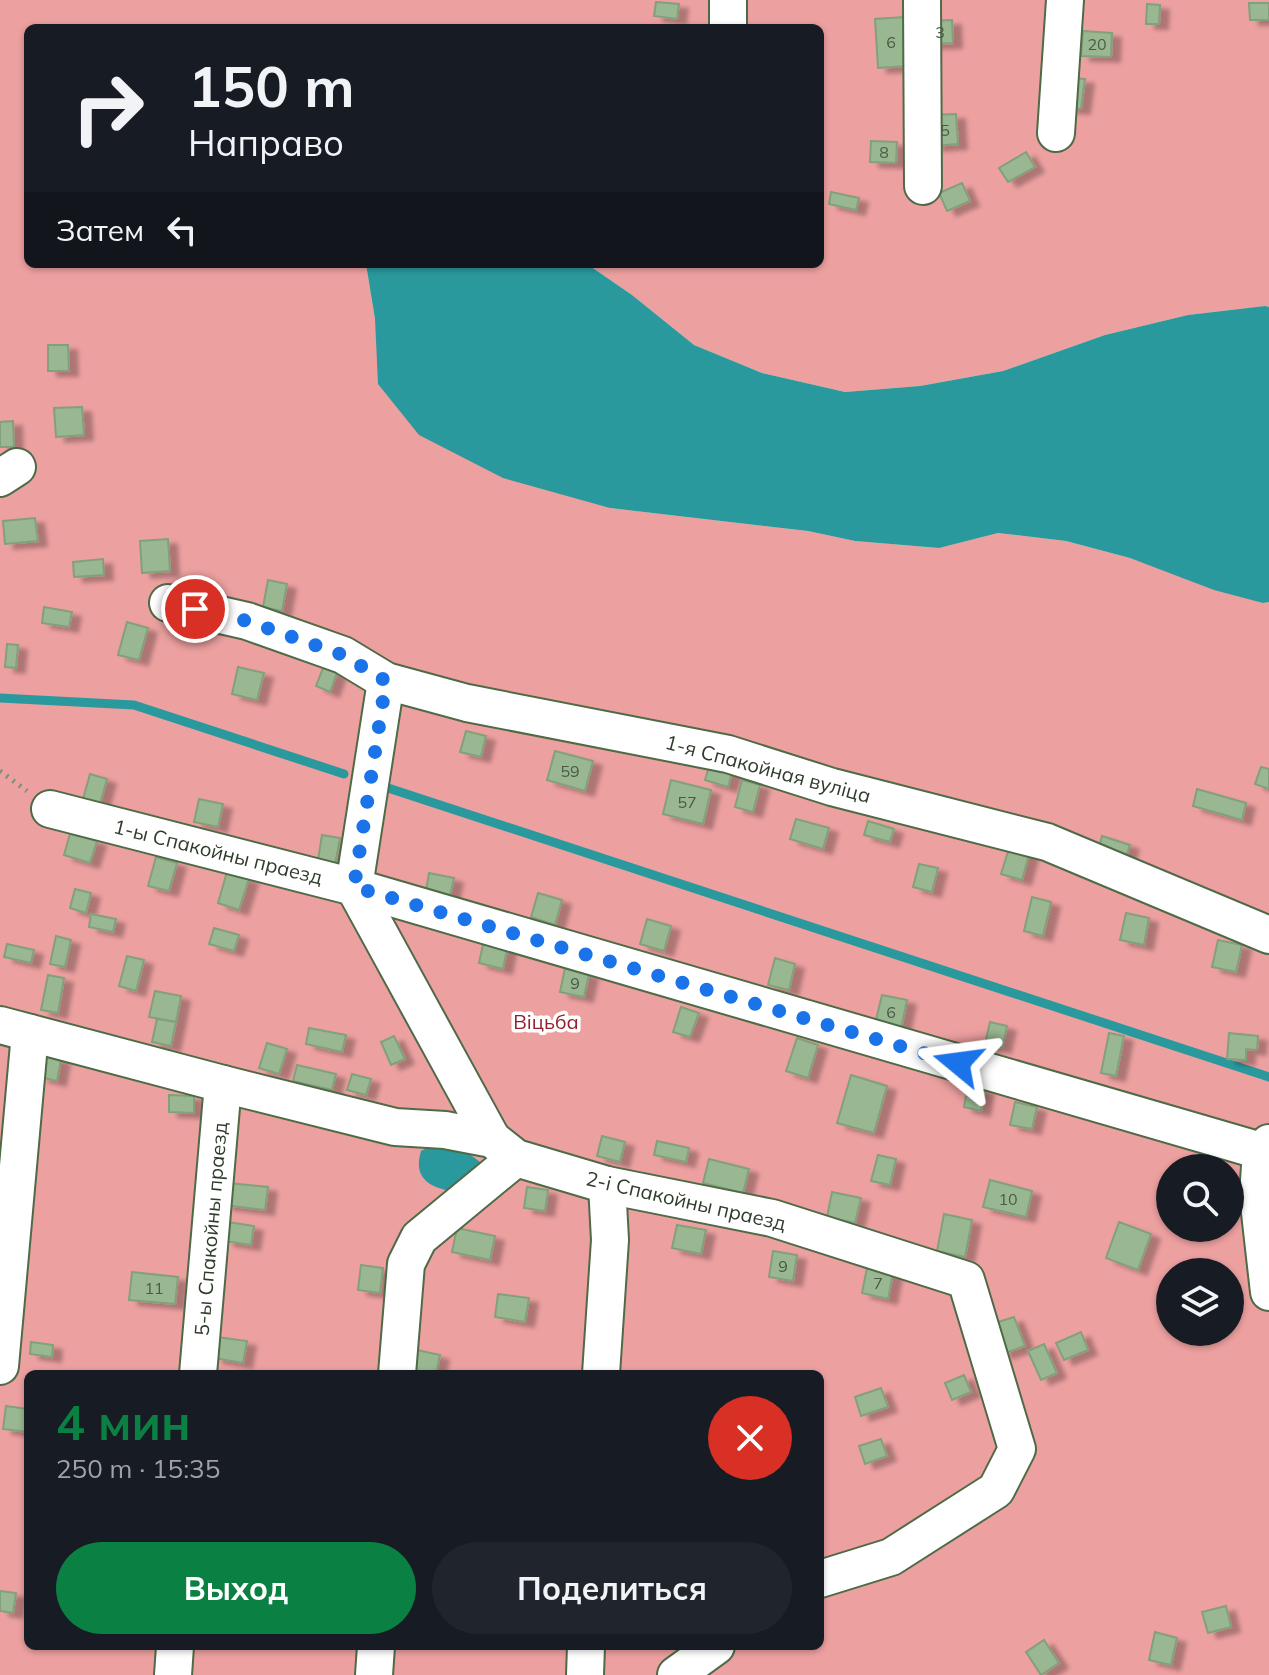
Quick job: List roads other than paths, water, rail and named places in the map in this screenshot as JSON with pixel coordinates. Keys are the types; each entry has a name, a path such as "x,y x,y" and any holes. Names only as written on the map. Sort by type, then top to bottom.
{"lane":[{"path":"728,0 728,24"},
{"path":"922,0 923,186"},
{"path":"1056,133 1065,0"},
{"name":"1-я Спакойная вуліца","path":"168,603 261,625 343,655 386,681 467,703 728,754 832,787 1047,842 1269,935"},
{"path":"386,681 354,887 504,1148 419,1238 406,1264 397,1370"},
{"name":"1-ы Спакойны праезд","path":"50,809 354,887 1265,1147"},
{"path":"0,1366 15,1029"},
{"name":"2-і Спакойны праезд","path":"15,1029 395,1127 445,1130 607,1185 772,1218 966,1280 1017,1449 996,1490 891,1557 824,1578"},
{"name":"5-ы Спакойны праезд","path":"198,1370 223,1084"},
{"path":"1265,1147 1258,1195 1269,1292"},
{"path":"601,1370 610,1240 607,1185"},
{"path":"173,1675 175,1650"},
{"path":"374,1675 376,1650"},
{"path":"585,1675 586,1650"},
{"path":"676,1675 710,1650"}],"water":[{"path":"367,268 593,268 694,345 762,373 845,392 920,386 1003,371 1105,335 1188,315 1269,307 1269,602 1214,590 1130,558 1066,541 998,533 939,548 855,541 808,531 610,508 503,478 419,435 378,384 375,319"},
{"path":"434,1144 468,1153 480,1162 480,1172 451,1191 435,1187 424,1179 419,1168 421,1151"}],"waterway":[{"path":"0,698 134,705 344,774"},
{"path":"382,786 1269,1077"}],"park label":[{"name":"Віцьба","path":"546,1022"}]}
